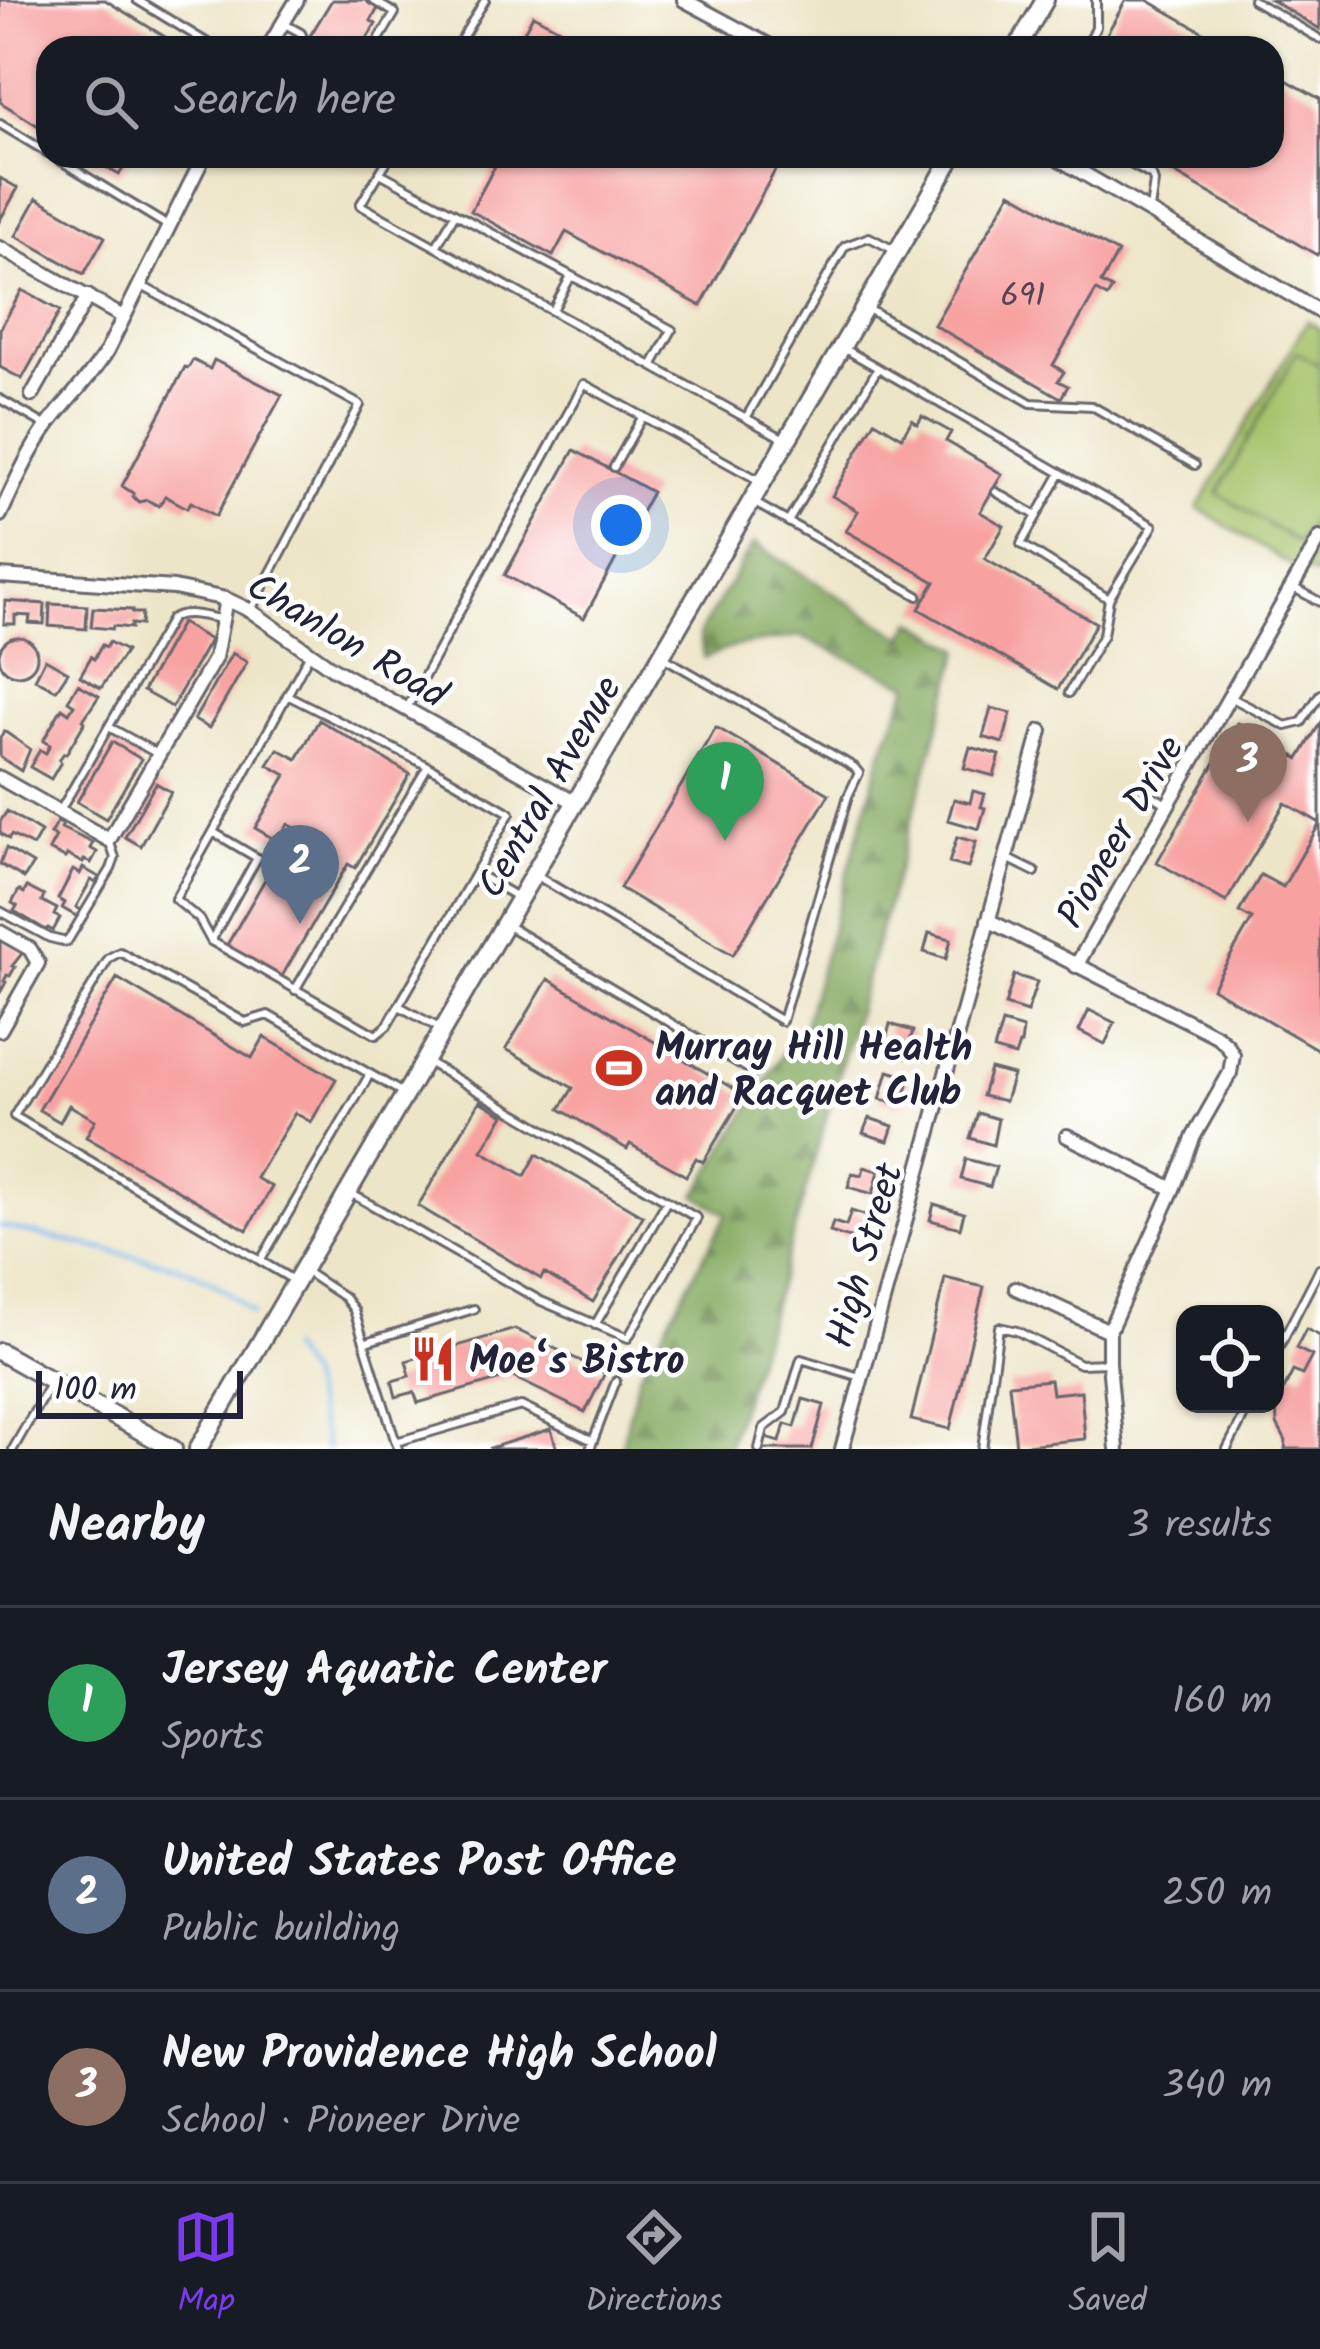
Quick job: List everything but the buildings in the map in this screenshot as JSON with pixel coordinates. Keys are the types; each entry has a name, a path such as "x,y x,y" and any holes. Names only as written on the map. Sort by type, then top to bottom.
{"street":[{"path":"276,36 298,0"},
{"path":"684,0 752,36"},
{"path":"1023,36 1045,0"},
{"path":"0,515 33,447 94,372 198,168"},
{"name":"Central Avenue","path":"198,1449 946,168"},
{"path":"1084,168 1320,311"},
{"path":"0,248 124,317"},
{"path":"32,395 88,296"},
{"name":"Pioneer Drive","path":"1076,966 1320,538"},
{"name":"Chanlon Road","path":"0,576 175,588 226,599 406,711 576,803"},
{"path":"0,778 109,840 215,658 226,599"},
{"name":"High Street","path":"842,1449 1041,730"},
{"path":"988,920 1217,1036 1233,1055 1230,1073 1194,1136 1108,1330 1117,1449"},
{"path":"0,932 30,949 38,963 0,1030"},
{"path":"1067,1136 1173,1189"},
{"path":"1016,1288 1108,1330"},
{"path":"0,1352 173,1449"}],"lane":[{"path":"137,0 196,36"},
{"path":"372,0 395,13 381,36"},
{"path":"463,36 485,0"},
{"path":"1092,36 1096,0"},
{"path":"1253,0 1320,38"},
{"path":"284,23 302,36"},
{"path":"0,124 36,146"},
{"path":"73,168 169,226"},
{"path":"383,168 360,205 788,441"},
{"path":"1138,168 1154,182 1150,211"},
{"path":"380,173 672,330 652,366"},
{"path":"436,247 455,214"},
{"path":"746,418 845,246 869,237 897,252"},
{"path":"552,311 571,276"},
{"path":"139,285 360,405 250,611"},
{"path":"865,307 1031,403 1092,406 1196,465"},
{"path":"842,347 1153,526 1109,599 1103,635 1069,693"},
{"path":"788,522 878,368"},
{"path":"406,711 584,384 764,483"},
{"path":"0,399 47,426"},
{"path":"614,466 643,416"},
{"path":"1060,473 1021,544 1109,599"},
{"path":"996,493 1036,516"},
{"path":"752,502 917,596"},
{"path":"1292,587 1320,602"},
{"path":"60,812 174,616 221,619"},
{"path":"287,694 510,813 382,1032 372,1034 211,941 199,919 175,899 213,832 287,694 310,653"},
{"path":"534,874 782,1021 848,796 860,773 662,656"},
{"path":"1230,697 1286,726 1302,722 1320,694"},
{"path":"109,727 158,755"},
{"path":"295,990 428,766"},
{"path":"1136,785 1168,805"},
{"path":"211,941 257,858 213,832"},
{"path":"0,911 67,942 111,869 115,859 109,840"},
{"path":"1006,857 1035,872"},
{"path":"476,873 520,898"},
{"path":"505,924 755,1073"},
{"path":"405,1094 268,1015 244,1022 119,952 110,958 14,1117 261,1260 300,1275 350,1304 397,1446 521,1406 592,1445 616,1381"},
{"path":"399,1006 442,1030"},
{"path":"349,1192 541,1301 628,1338 663,1279 697,1219 425,1060"},
{"path":"261,1260 370,1074"},
{"path":"595,1325 667,1201"},
{"path":"1284,1338 1320,1268"},
{"path":"366,1342 474,1309"},
{"path":"982,1449 999,1327 1017,1331 1080,1364 1108,1363"},
{"path":"759,1449 764,1428 785,1412 801,1360 860,1377"},
{"path":"13,1449 52,1381"},
{"path":"1227,1449 1245,1413"}],"green space":[{"path":"1307,321 1320,329 1320,576 1290,565 1198,508"},
{"path":"1297,352 1320,366 1320,507 1298,543 1218,493"},
{"path":"754,543 903,637 913,621 961,649 727,1449 621,1449 639,1374 727,1214 696,1195 783,1053 803,1029 882,752 909,685 799,636 736,646 704,658 699,634"}],"waterway":[{"path":"0,1226 177,1266 217,1285 252,1313"},
{"path":"289,1349 307,1376 327,1449"}],"place":[{"name":"New Providence High School","path":"1248,822"},
{"name":"Jersey Aquatic Center","path":"725,841"},
{"name":"United States Post Office","path":"300,924"},
{"name":"Murray Hill Health and Racquet Club","path":"619,1068"},
{"name":"Moe‘s Bistro","path":"433,1359"}]}
